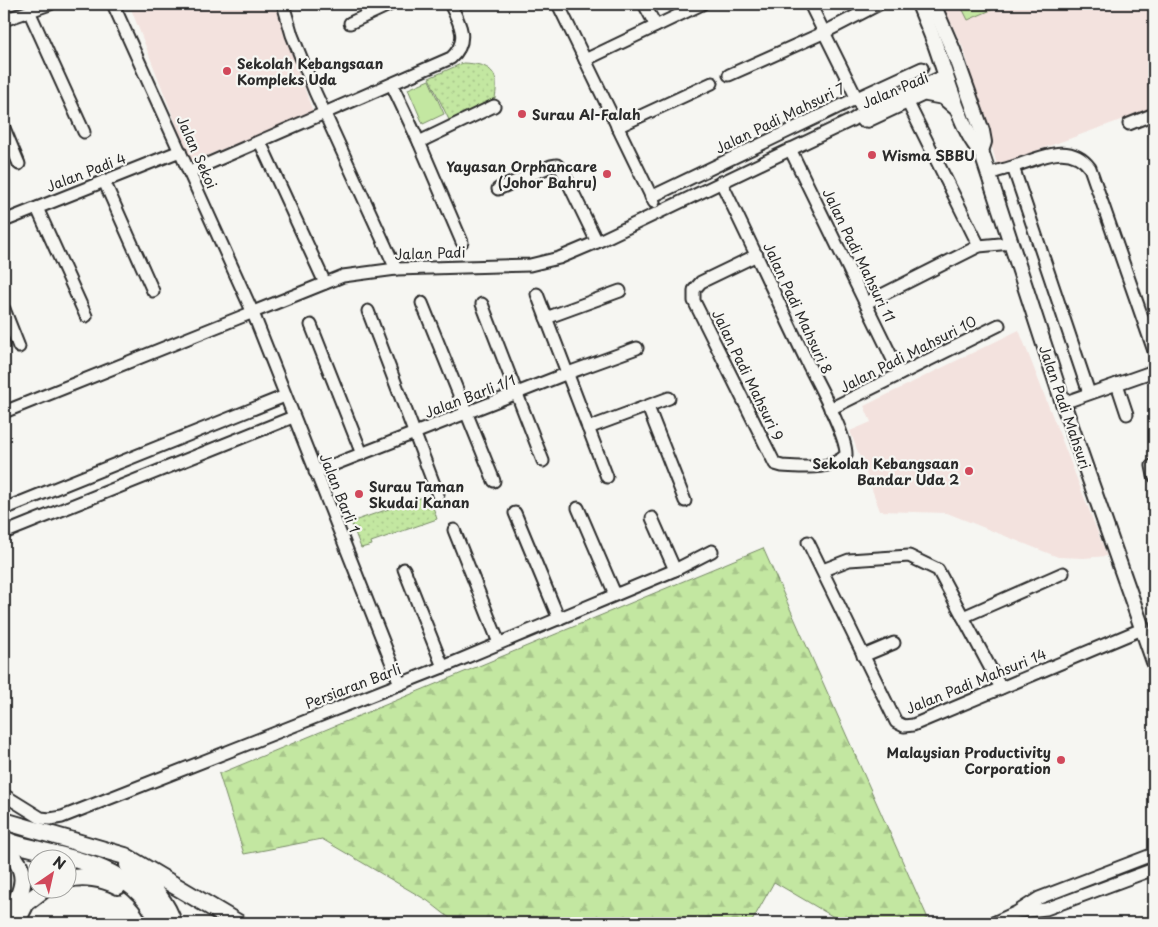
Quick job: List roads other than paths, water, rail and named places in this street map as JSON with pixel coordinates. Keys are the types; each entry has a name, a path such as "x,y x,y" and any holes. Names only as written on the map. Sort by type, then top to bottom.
{"highway":[{"path":"4,820 113,852 142,865 238,923"},
{"path":"4,839 96,866 120,877 137,891 154,913 158,923"},
{"path":"4,847 15,858 24,881 21,893 5,923"},
{"path":"113,852 135,870 150,886 160,898 173,923"},
{"path":"78,878 93,878 115,884 136,899 147,912 152,923"},
{"path":"16,923 26,903 30,900"}],"main road":[{"name":"Jalan Padi Mahsuri","path":"919,4 950,78 961,114 973,143 982,145"},
{"name":"Jalan Padi Mahsuri","path":"933,4 961,72 982,131 982,145 988,174 1012,242 1063,403 1154,662"},
{"path":"939,17 938,24 954,68 950,78 960,81 982,145"},
{"path":"927,94 943,97 961,114"}],"street":[{"path":"4,20 50,4"},
{"name":"Jalan Sekoi","path":"113,4 253,313"},
{"path":"283,4 292,35 315,92 396,269"},
{"path":"350,23 391,4"},
{"path":"189,172 451,58 461,46 462,40 461,31 450,4"},
{"path":"558,4 658,212"},
{"path":"644,4 656,26"},
{"path":"585,60 702,4"},
{"path":"810,4 866,116"},
{"path":"729,75 823,33 879,4"},
{"path":"29,11 84,132"},
{"name":"Jalan Padi Mahsuri 7","path":"651,197 922,68"},
{"name":"Jalan Padi","path":"4,412 343,276 396,269 530,265 559,258 598,242 852,120 910,108 950,78"},
{"name":"Jalan Padi","path":"866,116 950,78"},
{"path":"617,127 712,83"},
{"path":"392,85 462,242"},
{"path":"419,142 494,106"},
{"path":"910,108 979,246"},
{"path":"1129,124 1154,114"},
{"path":"4,128 19,164"},
{"path":"260,142 324,283"},
{"name":"Jalan Padi Mahsuri 11","path":"790,149 900,374"},
{"name":"Jalan Padi 4","path":"4,221 180,151"},
{"path":"988,174 1055,153 1073,154 1085,161 1090,168 1154,351"},
{"path":"498,189 557,165 562,170 598,242"},
{"name":"Jalan Padi Mahsuri","path":"1013,167 1089,393"},
{"path":"104,181 153,291"},
{"name":"Jalan Padi Mahsuri 8","path":"721,182 847,447"},
{"path":"37,208 86,316"},
{"path":"866,303 979,246 1012,242"},
{"name":"Jalan Padi Mahsuri 9","path":"757,255 701,282 694,290 694,301 775,464 782,466 826,466 840,461 846,455 847,447"},
{"path":"546,318 620,291"},
{"path":"537,294 607,476"},
{"path":"422,303 494,481"},
{"path":"482,304 543,461"},
{"path":"4,309 19,347"},
{"path":"368,311 438,495"},
{"name":"Jalan Barli 1","path":"253,313 374,629 400,684"},
{"name":"Jalan Padi Mahsuri 10","path":"830,409 999,324"},
{"path":"311,325 362,454"},
{"name":"Jalan Barli 1/1","path":"315,472 637,348"},
{"path":"1063,403 1154,370"},
{"path":"1117,384 1127,414"},
{"path":"4,509 285,396"},
{"path":"588,428 669,398"},
{"path":"265,404 273,424"},
{"path":"648,407 685,501"},
{"path":"4,532 293,417"},
{"path":"578,508 615,594"},
{"path":"515,513 559,618"},
{"path":"652,518 675,570"},
{"path":"454,530 499,643"},
{"name":"Jalan Padi Mahsuri 14","path":"808,542 896,722 904,726 913,725 1142,628"},
{"name":"Persiaran Barli","path":"4,795 40,818 50,819 62,816 208,759 232,745 443,667 675,570 712,551"},
{"path":"823,570 849,560 910,556 938,570 1001,688"},
{"path":"404,569 443,667"},
{"path":"962,616 1063,573"},
{"path":"863,656 894,643"},
{"path":"993,923 1017,912 1039,898 1154,854"},
{"path":"1017,912 1046,910 1154,869"}],"place":[{"name":"Sekolah Kebangsaan Kompleks Uda","path":"227,71"},
{"name":"Surau Al-Falah","path":"522,114"},
{"name":"Wisma SBBU","path":"872,155"},
{"name":"Yayasan Orphancare (Johor Bahru)","path":"607,174"},
{"name":"Sekolah Kebangsaan Bandar Uda 2","path":"969,471"},
{"name":"Surau Taman Skudai Kanan","path":"359,494"},
{"name":"Malaysian Productivity Corporation","path":"1061,760"}]}
